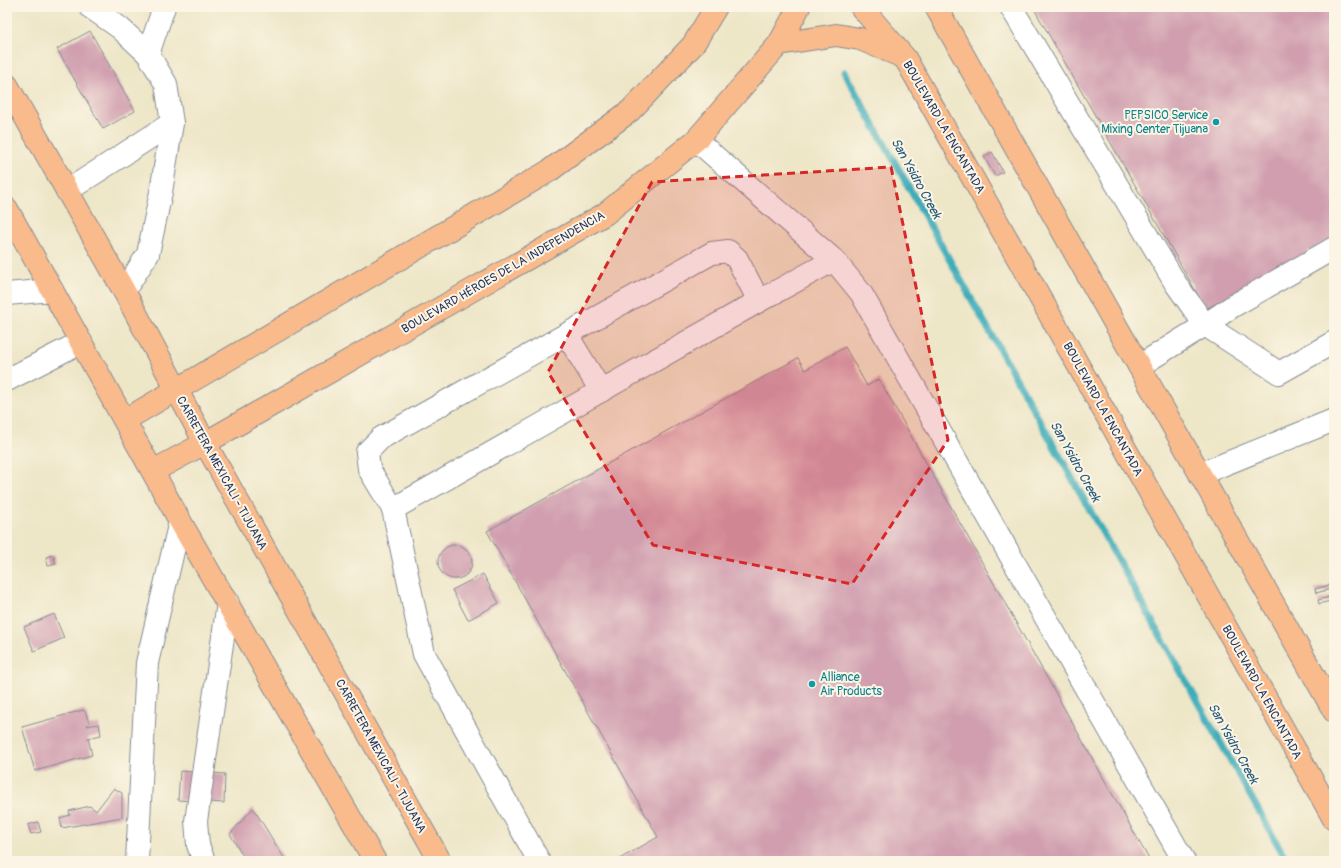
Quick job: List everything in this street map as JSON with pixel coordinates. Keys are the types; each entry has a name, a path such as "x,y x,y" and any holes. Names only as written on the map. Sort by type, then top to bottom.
{"main road":[{"path":"125,420 549,172 630,111 693,45 716,7"},
{"name":"BOULEVARD HÉROES DE LA INDEPENDENCIA","path":"153,471 205,443 605,214 696,140 779,44 799,7"},
{"name":"BOULEVARD LA ENCANTADA","path":"861,7 905,58 1334,819"},
{"path":"936,7 1334,711"},
{"path":"779,44 836,35 860,39 905,58"},
{"name":"CARRETERA MEXICALI - TIJUANA","path":"7,84 124,291 205,443 440,861"},
{"path":"7,209 180,521 375,861"}],"street":[{"path":"90,7 120,28 148,54 166,84 172,123 161,192 148,254 124,291"},
{"path":"148,54 164,7"},
{"path":"1011,7 1176,284 1205,326 1279,373 1334,342"},
{"path":"68,191 172,123"},
{"path":"696,140 834,260 862,293 1184,861"},
{"path":"1138,366 1205,326 1234,306 1334,248"},
{"path":"539,861 424,654 393,508 369,469 367,452 381,438 712,253 728,251 737,259 759,301"},
{"path":"393,508 834,260"},
{"path":"7,294 52,290"},
{"path":"566,335 601,391"},
{"path":"7,380 82,342"},
{"path":"1200,474 1334,421"},
{"path":"137,861 147,663 180,521"},
{"path":"204,861 198,845 196,821 228,603"}],"highlighted area":[{"path":"891,167 948,440 852,584 653,545 548,372 652,182"}],"building":[{"name":"PEPSICO Service Mixing Center Tijuana","path":"1033,7 1334,7 1334,237 1206,309"},
{"path":"90,31 135,111 103,129 57,49"},
{"path":"992,152 1003,172 995,176 984,157"},
{"name":"Alliance Air Products","path":"845,347 867,386 879,379 1150,861 616,861 658,837 487,531 798,358 805,370"},
{"path":"455,545 467,550 472,562 467,574 455,579 443,574 438,562 443,550"},
{"path":"53,555 56,564 48,566 46,557"},
{"path":"483,574 499,603 468,620 452,590"},
{"path":"1330,585 1331,589 1316,593 1315,589"},
{"path":"1334,596 1334,600 1319,604 1318,600"},
{"path":"54,614 64,638 34,651 24,627"},
{"path":"83,710 86,713 89,723 87,726 99,724 101,735 88,738 92,755 35,771 22,727"},
{"path":"180,771 225,774 224,803 178,800"},
{"path":"114,788 122,793 122,817 62,828 60,818 70,815 69,811 90,806 96,811"},
{"path":"253,808 286,861 246,861 230,834"},
{"path":"38,822 41,832 31,834 28,825"}],"waterway":[{"name":"San Ysidro Creek","path":"844,72 1287,861"}],"place":[{"name":"PEPSICO Service Mixing Center Tijuana","path":"1216,122"},
{"name":"Alliance Air Products","path":"812,684"}]}
